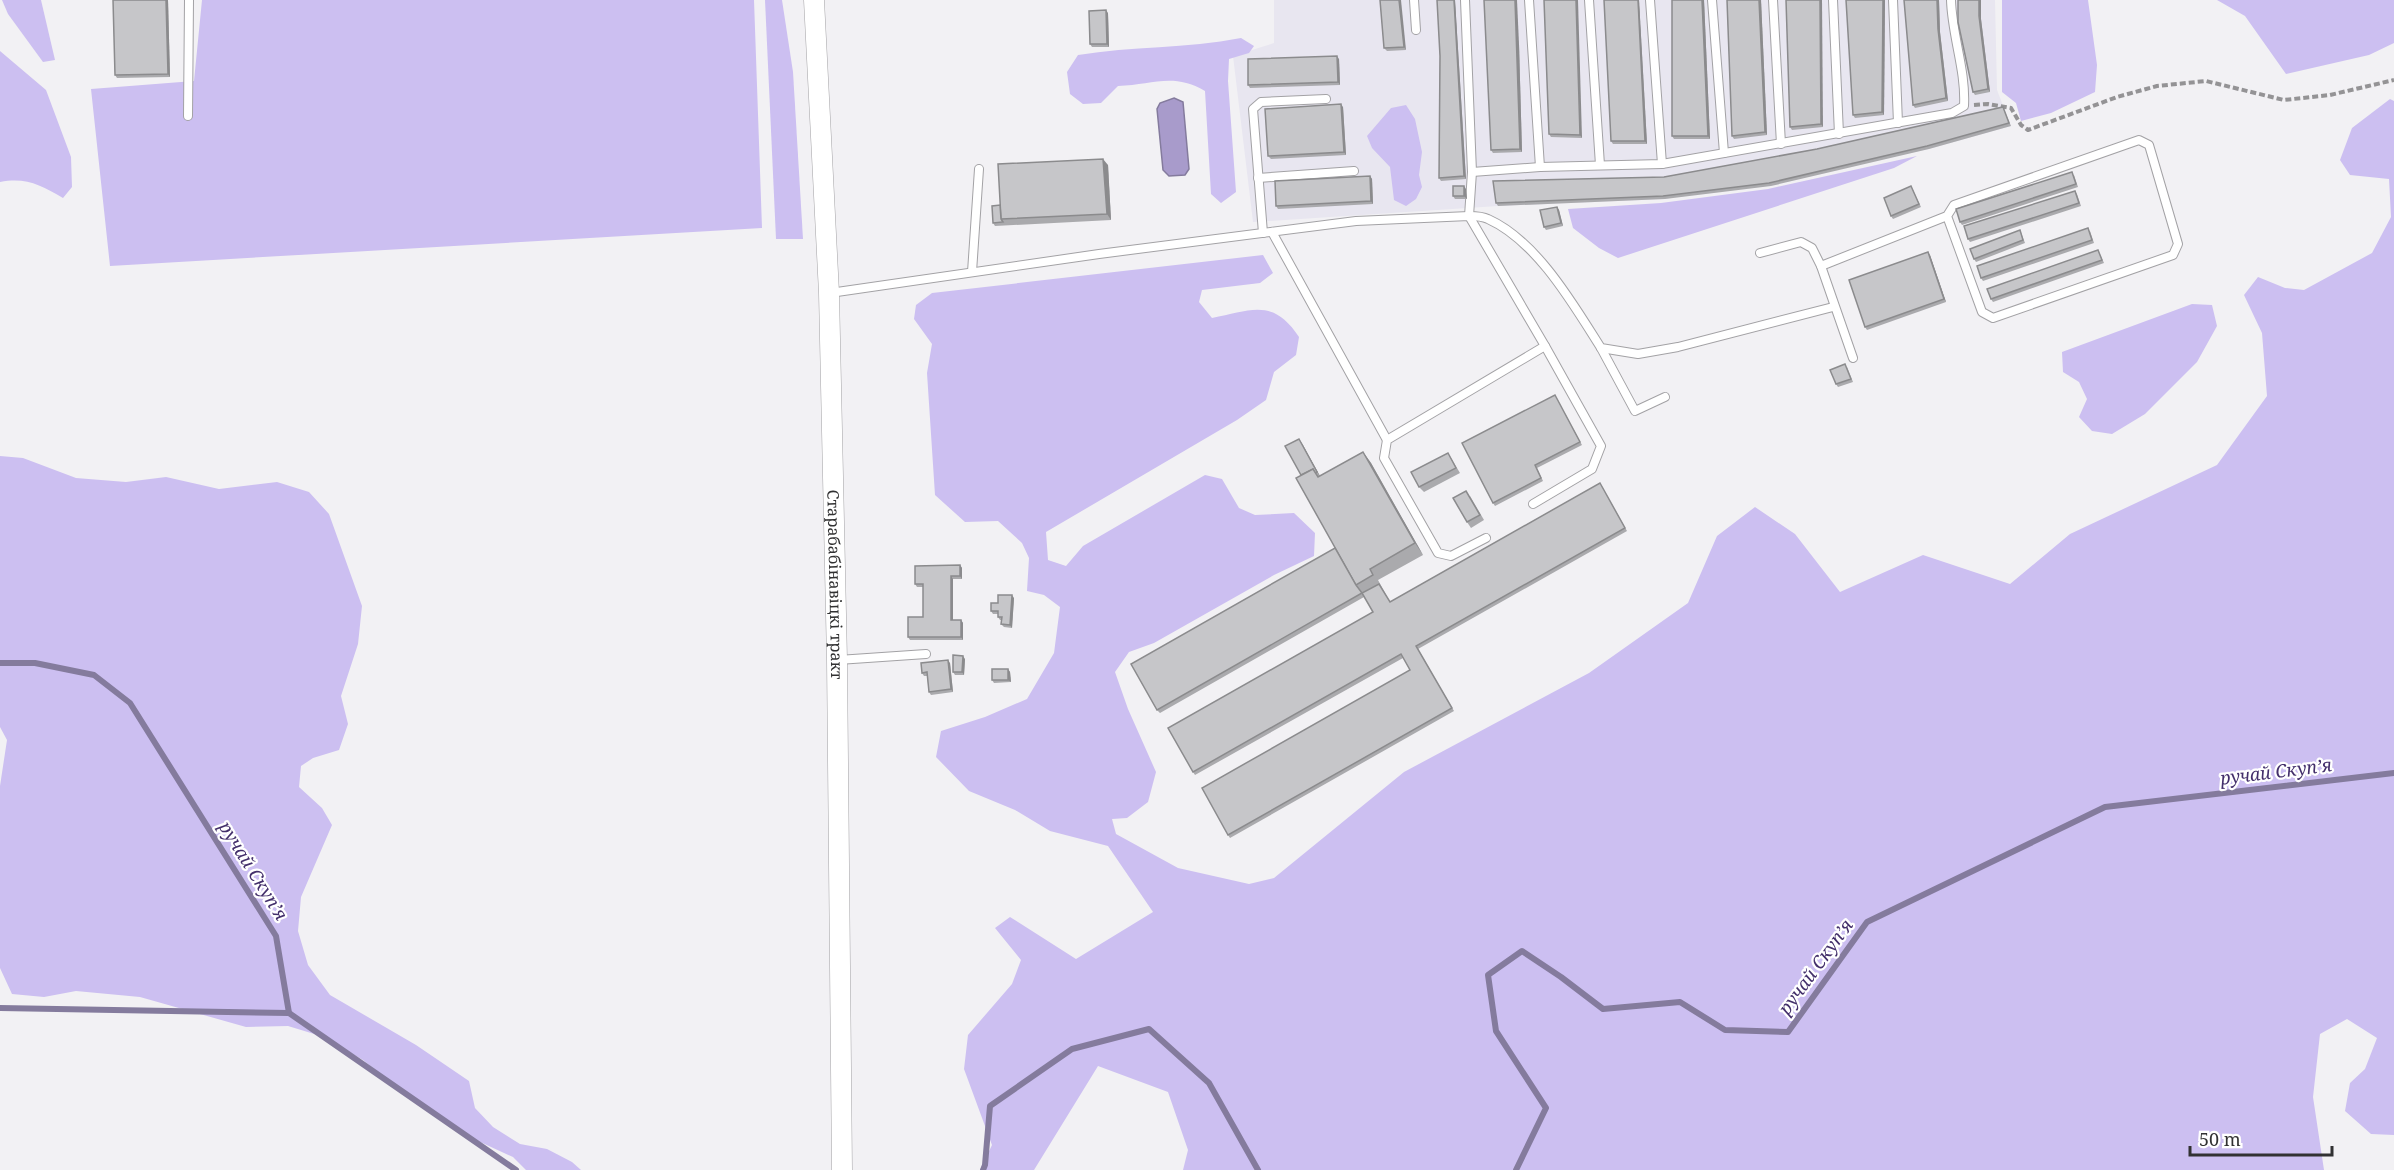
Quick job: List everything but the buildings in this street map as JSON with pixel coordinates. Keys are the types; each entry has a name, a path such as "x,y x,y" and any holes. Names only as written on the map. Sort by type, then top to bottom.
{"street":[{"name":"Старабабінавіцкі тракт","path":"814,0 829,293 837,660 842,1170"}],"lane":[{"path":"188,116 189,0"},
{"path":"1414,0 1416,30"},
{"path":"1465,0 1472,172 1469,216 1601,446 1593,469 1533,504"},
{"path":"1529,0 1540,167"},
{"path":"1589,0 1600,165"},
{"path":"1650,0 1662,164"},
{"path":"1712,0 1724,153"},
{"path":"1773,0 1781,144"},
{"path":"1833,0 1839,134"},
{"path":"1893,0 1898,123"},
{"path":"1472,172 1540,167 1662,164 1952,112 1964,105 1965,87 1951,25 1951,0"},
{"path":"1263,233 1252,109 1261,102 1326,99"},
{"path":"1821,266 1947,216 1954,205 2139,140 2149,145 2178,244 2173,255 1993,318 1982,312 1947,216"},
{"path":"972,272 979,169"},
{"path":"1258,178 1354,171"},
{"path":"829,293 1356,221 1469,216 1486,218 1523,242 1570,299 1601,348 1635,411 1665,397"},
{"path":"1272,232 1387,441 1384,458 1438,553 1451,556 1486,538"},
{"path":"1760,253 1801,242 1812,248 1821,266 1833,307 1853,358"},
{"path":"1601,348 1638,354 1658,351 1833,307"},
{"path":"1387,441 1545,346"},
{"path":"837,660 926,654"}],"path":[{"path":"1964,105 1988,104 2011,108 2021,125 2028,130 2117,97 2157,86 2206,81 2284,100 2330,95 2394,80"}],"shaded area":[{"path":"2,0 41,0 55,60 43,62 8,14"},
{"path":"202,0 754,0 762,228 110,266 91,89 194,81"},
{"path":"765,0 782,0 793,72 803,239 776,239"},
{"path":"1274,0 1995,0 1997,90 2011,126 1929,149 1665,199 1498,206 1253,222 1233,56 1274,43"},
{"path":"2002,0 2088,0 2097,65 2095,92 2051,113 2021,121 2016,103 2002,92"},
{"path":"2217,0 2394,0 2394,43 2369,55 2286,74 2245,16"},
{"path":"1241,38 1254,46 1249,53 1229,59 1228,81 1236,192 1221,203 1211,194 1205,91 1183,82 1162,81 1118,86 1101,103 1083,104 1070,94 1067,72 1078,55 1220,42"},
{"path":"0,51 46,90 71,157 72,187 63,198 48,189 26,181 0,182"},
{"path":"1174,98 1183,102 1189,169 1185,175 1169,176 1163,170 1157,109 1160,103"},
{"path":"2390,99 2394,101 2394,1135 2371,1134 2345,1111 2350,1083 2365,1069 2377,1038 2347,1019 2320,1034 2313,1097 2324,1170 1183,1170 1188,1150 1168,1092 1098,1066 1034,1170 980,1170 992,1145 964,1069 968,1035 1012,984 1021,960 995,928 1010,917 1076,959 1153,912 1108,846 1050,831 1015,810 969,791 936,757 941,731 985,717 1027,699 1054,653 1060,607 1044,595 1027,591 1029,558 1022,543 998,521 965,522 935,495 927,373 932,344 914,319 916,305 932,293 1263,255 1273,273 1260,283 1202,290 1199,302 1212,318 1250,310 1271,312 1280,316 1299,337 1296,355 1274,372 1266,400 1237,420 1046,532 1048,560 1066,566 1083,546 1205,475 1222,479 1239,508 1255,515 1294,513 1315,533 1314,556 1274,575 1154,643 1129,652 1115,672 1128,709 1156,772 1148,802 1127,818 1112,819 1116,834 1178,868 1249,884 1274,878 1404,772 1589,673 1688,603 1717,536 1755,507 1795,534 1840,592 1923,555 2010,584 2070,534 2217,465 2267,396 2262,333 2244,295 2258,277 2285,288 2304,290 2372,253 2391,217 2389,179 2350,175 2340,160 2352,128"},
{"path":"1406,105 1415,119 1422,152 1419,175 1422,187 1416,199 1406,206 1394,200 1390,167 1372,148 1367,136 1391,108"},
{"path":"1917,156 1894,168 1618,258 1599,248 1573,228 1568,209 1661,203 1768,189"},
{"path":"2192,304 2212,305 2217,326 2197,362 2145,414 2112,434 2092,431 2079,417 2087,399 2079,382 2063,372 2062,352"},
{"path":"0,456 23,458 76,478 126,482 166,477 219,489 277,482 309,492 329,514 362,606 358,644 341,696 348,724 339,750 313,758 301,766 299,787 322,808 332,825 301,897 298,931 308,965 330,995 416,1045 469,1081 475,1108 493,1127 520,1144 547,1149 572,1162 581,1170 526,1170 513,1157 478,1141 438,1117 363,1060 324,1037 288,1026 246,1027 140,997 76,991 44,997 12,994 0,968 0,786 7,740 0,727"}],"waterway":[{"name":"ручай Скупʼя","path":"0,663 35,663 94,675 130,703 276,936 289,1013 516,1170"},
{"name":"ручай Скупʼя","path":"1516,1170 1546,1108 1496,1031 1488,975 1522,951 1603,1009 1680,1002 1725,1030 1788,1032 1867,922 2105,807 2394,773"},
{"path":"0,1008 289,1013"},
{"name":"ручай Скупʼя","path":"983,1170 990,1106 1072,1049 1149,1029 1209,1083 1258,1170"}]}
